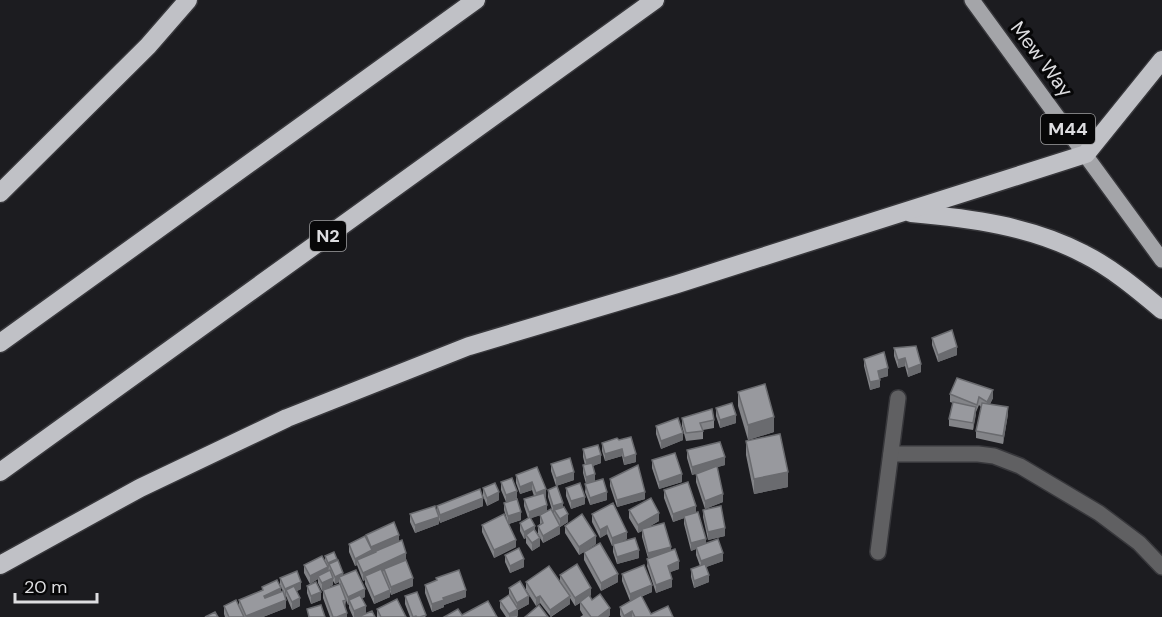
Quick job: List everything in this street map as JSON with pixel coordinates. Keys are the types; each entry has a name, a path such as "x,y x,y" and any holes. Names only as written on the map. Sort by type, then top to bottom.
{"highway":[{"path":"0,193 148,46 188,0"},
{"path":"0,344 476,0"},
{"name":"N2","path":"0,472 655,0"},
{"path":"0,565 140,488 287,418 469,346 677,284 1086,154 1162,60"},
{"path":"903,212 1000,225 1045,237 1085,254 1162,310"}],"main road":[{"name":"Mew Way","path":"972,0 1162,260"}],"street":[{"path":"878,552 898,398"},
{"path":"891,454 978,454 994,456 1020,466 1099,513 1139,543 1162,567"}],"building":[{"path":"952,330 957,347 938,355 932,338"},
{"path":"916,346 921,364 908,369 905,358 898,360 894,348"},
{"path":"884,352 888,368 878,371 880,380 870,382 864,359"},
{"path":"957,378 993,390 987,402 979,397 977,405 950,394"},
{"path":"765,384 774,417 748,425 738,392"},
{"path":"953,402 976,407 973,423 949,419"},
{"path":"732,403 736,415 720,420 716,408"},
{"path":"982,403 1008,407 1003,436 976,431"},
{"path":"712,409 714,420 700,423 703,431 686,433 682,418"},
{"path":"678,418 683,433 661,441 656,426"},
{"path":"780,434 788,472 754,479 746,441"},
{"path":"631,437 636,454 624,458 622,449 605,454 602,443 617,438 619,440"},
{"path":"720,442 725,457 692,467 687,450"},
{"path":"598,445 601,455 586,460 583,449"},
{"path":"675,453 682,474 659,482 652,460"},
{"path":"570,458 574,472 556,478 551,464"},
{"path":"592,463 595,474 586,477 583,465"},
{"path":"638,465 645,492 617,500 610,479"},
{"path":"717,466 723,494 705,501 696,474"},
{"path":"537,467 546,489 536,493 532,482 520,487 516,475"},
{"path":"512,478 517,491 506,495 501,482"},
{"path":"603,479 607,492 590,498 585,484"},
{"path":"688,482 696,506 673,514 664,490"},
{"path":"495,483 499,492 487,498 483,488"},
{"path":"580,483 585,497 571,501 566,488"},
{"path":"557,486 563,503 553,506 548,490"},
{"path":"480,489 483,498 440,515 437,506"},
{"path":"544,493 547,505 529,512 524,499"},
{"path":"651,498 659,513 638,525 629,510"},
{"path":"517,499 521,512 508,516 504,503"},
{"path":"613,503 627,532 612,538 607,526 600,530 592,514"},
{"path":"435,506 439,517 415,525 410,514"},
{"path":"721,506 725,528 708,532 703,510"},
{"path":"564,507 568,514 560,519 554,510"},
{"path":"551,509 560,526 543,536 538,526 543,523 540,515"},
{"path":"698,512 706,539 691,543 684,516"},
{"path":"504,514 516,540 494,550 482,525"},
{"path":"582,514 596,536 579,547 565,526"},
{"path":"530,517 535,526 524,532 520,523"},
{"path":"394,522 399,535 371,547 366,535"},
{"path":"664,523 671,547 648,553 642,529"},
{"path":"534,529 540,538 532,543 526,535"},
{"path":"365,536 372,550 355,559 349,544"},
{"path":"635,538 639,550 617,557 613,544"},
{"path":"718,539 723,553 701,561 696,547"},
{"path":"402,540 406,553 363,573 357,560"},
{"path":"600,543 618,574 601,583 584,552"},
{"path":"519,548 524,559 510,566 505,555"},
{"path":"675,549 679,561 668,566 672,579 656,585 647,559"},
{"path":"334,552 337,559 328,563 325,556"},
{"path":"322,556 328,567 310,576 304,565"},
{"path":"338,560 343,573 335,577 329,564"},
{"path":"406,560 413,578 391,587 384,569"},
{"path":"577,564 591,588 575,598 560,575"},
{"path":"705,564 709,575 694,581 691,569"},
{"path":"644,565 652,585 630,594 622,574"},
{"path":"549,566 570,596 550,610 540,596 536,598 526,582"},
{"path":"381,569 390,590 374,597 365,576"},
{"path":"330,570 333,578 322,583 318,576"},
{"path":"356,570 365,589 348,597 339,577"},
{"path":"459,570 466,590 432,604 425,585 437,580 436,578"},
{"path":"297,571 301,582 285,589 280,578"},
{"path":"277,580 281,588 264,596 265,598 283,591 286,600 246,616 239,600 263,590 262,587"},
{"path":"520,581 529,596 517,603 509,588"},
{"path":"316,582 321,592 311,596 307,586"},
{"path":"340,584 346,600 343,601 347,613 333,617 323,590"},
{"path":"294,586 300,598 292,602 286,590"},
{"path":"417,592 426,615 413,617 405,596"},
{"path":"600,594 610,608 598,617 591,617 580,602 589,595 592,600"},
{"path":"360,595 366,606 354,611 349,600"},
{"path":"509,595 518,609 509,614 500,601"},
{"path":"641,595 651,614 668,606 673,617 635,617 632,611 624,616 620,607"},
{"path":"397,599 406,617 381,617 377,609"},
{"path":"236,600 244,617 229,617 224,606"},
{"path":"488,601 497,617 444,617 458,609 462,615"},
{"path":"321,605 325,617 309,617 307,609"},
{"path":"539,605 548,617 525,617"},
{"path":"372,611 375,617 358,617"},
{"path":"215,612 218,617 205,617"}]}
